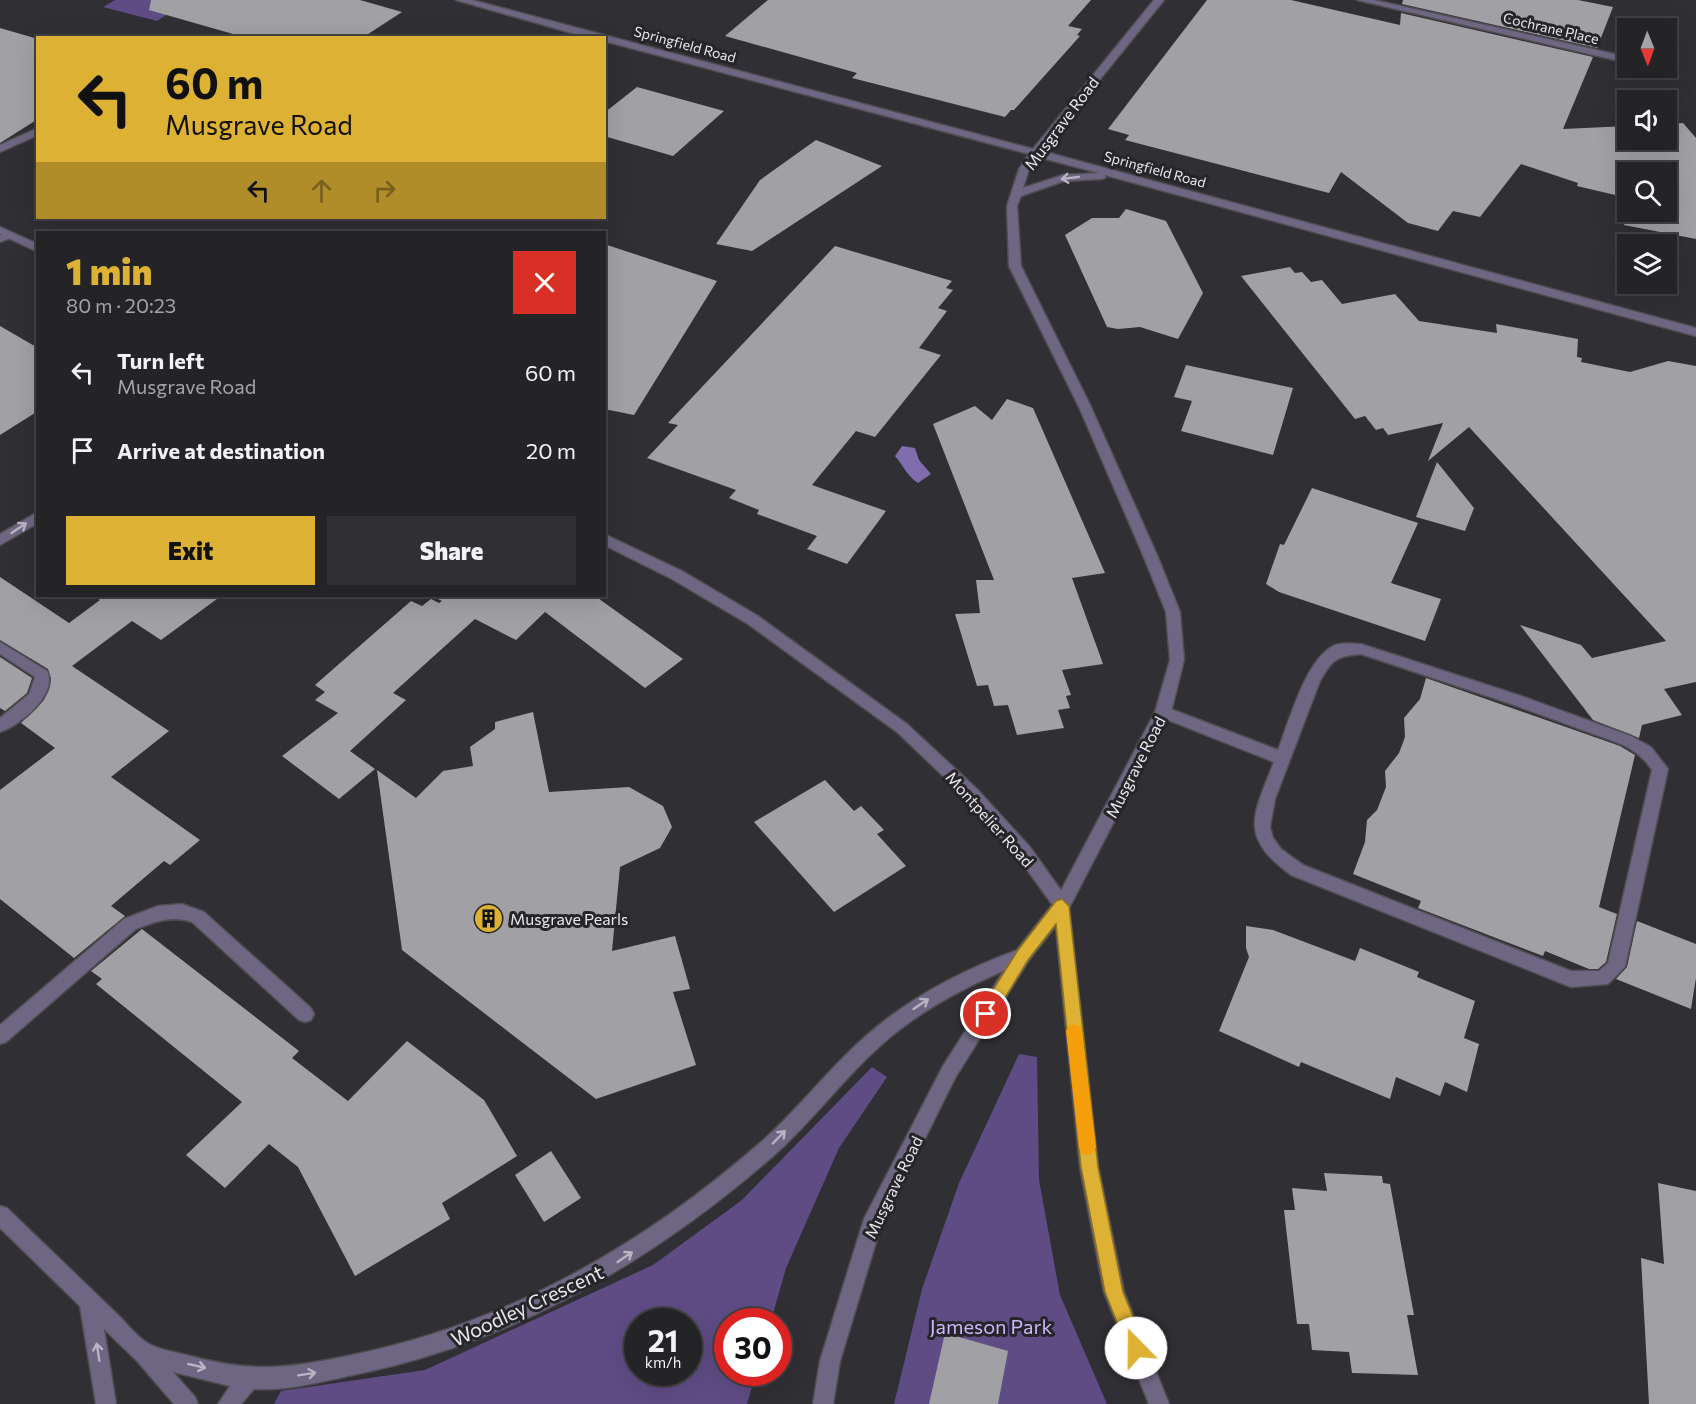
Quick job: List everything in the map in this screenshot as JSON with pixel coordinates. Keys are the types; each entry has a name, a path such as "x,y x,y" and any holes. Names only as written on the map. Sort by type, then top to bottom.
{"street":[{"name":"Springfield Road","path":"460,0 595,36"},
{"name":"Musgrave Road","path":"823,1404 830,1361 871,1226 949,1072 1023,955 1062,906 1163,712 1177,660 1173,612 1085,406 1015,266 1011,216 1015,194 1024,169 1159,0"},
{"name":"Cochrane Place","path":"1362,0 1617,58"},
{"name":"Springfield Road","path":"606,39 1128,177 1696,332"},
{"path":"0,149 36,132"},
{"path":"1015,194 1063,178 1128,177"},
{"path":"3,234 36,248"},
{"path":"0,540 36,517"},
{"name":"Montpelier Road","path":"606,540 676,575 753,620 902,728 971,793 1024,852 1062,906 1089,1167 1114,1292 1159,1404"},
{"path":"0,647 42,675 44,683 39,695 0,726"},
{"path":"1361,649 1516,700 1643,747 1660,769 1616,967 1602,979 1571,979 1297,870 1275,854 1265,840 1262,827 1268,799 1284,759 1312,681 1324,661 1338,650 1361,649"},
{"path":"1163,712 1284,759"},
{"path":"0,1036 130,924 158,913 182,911 198,917 305,1014"},
{"name":"Woodley Crescent","path":"144,1354 249,1378 295,1376 366,1364 454,1341 542,1303 610,1267 699,1207 769,1147 874,1040 922,1003 979,972 1023,955"},
{"path":"0,1215 144,1354 188,1404"},
{"path":"89,1300 106,1404"},
{"path":"228,1404 249,1378"}],"green space":[{"path":"115,0 189,0 157,21 103,7"},
{"name":"Jameson Park","path":"1019,1054 1037,1057 1039,1180 1060,1295 1107,1404 894,1404 922,1289 959,1183"},
{"path":"872,1067 887,1077 839,1148 786,1268 775,1308 714,1308 714,1386 752,1386 747,1404 274,1404 281,1391 425,1370 653,1265 742,1200"}],"shaded area":[{"path":"902,446 915,448 919,460 931,474 918,483 895,456"}],"building":[{"path":"151,0 360,0 402,12 365,36 240,36 149,10"},
{"path":"768,0 1091,0 1068,26 1082,29 1077,35 1080,36 1014,110 1011,110 1005,117 852,78 857,73 725,36"},
{"path":"1207,0 1291,0 1400,25 1401,13 1593,57 1563,129 1617,127 1617,150 1677,150 1677,123 1683,123 1696,138 1696,239 1624,225 1625,222 1677,222 1677,162 1617,162 1617,195 1577,186 1578,183 1521,164 1480,217 1453,211 1438,231 1408,223 1341,172 1329,193 1125,140 1129,135 1108,129"},
{"path":"1403,0 1578,0 1613,7 1597,48 1402,4"},
{"path":"0,28 36,38 36,120 0,143"},
{"path":"637,87 724,111 673,156 606,137 606,111"},
{"path":"816,140 882,166 752,251 716,244 760,180"},
{"path":"1126,209 1166,221 1203,293 1178,339 1140,327 1118,329 1107,327 1065,235 1092,218 1119,218"},
{"path":"606,245 717,281 634,415 606,409"},
{"path":"835,246 952,281 946,288 953,290 938,308 947,311 919,348 941,355 875,437 856,431 812,485 886,511 847,564 807,549 817,536 757,514 759,510 729,498 736,490 647,458 678,425 668,423"},
{"path":"1290,267 1295,273 1302,272 1311,282 1322,280 1342,304 1395,294 1419,321 1497,333 1496,324 1578,339 1577,357 1582,358 1581,362 1630,372 1668,361 1696,366 1696,682 1664,689 1682,715 1642,725 1639,738 1593,720 1520,625 1581,645 1592,658 1666,641 1469,427 1428,461 1443,423 1388,435 1383,428 1376,430 1365,416 1355,419 1241,276"},
{"path":"0,326 36,347 36,412 0,435"},
{"path":"1186,365 1293,388 1273,455 1181,431 1192,401 1174,397"},
{"path":"1007,399 1033,408 1105,573 1072,578 1103,664 1062,670 1071,695 1066,696 1070,708 1058,710 1064,728 1017,735 1008,705 994,706 988,685 977,686 955,614 980,613 976,580 994,580 933,424 975,406 992,420"},
{"path":"1437,462 1474,508 1465,531 1416,517"},
{"path":"1312,488 1418,523 1391,583 1441,599 1425,641 1279,592 1266,584 1280,544 1284,545"},
{"path":"0,577 69,623 100,600 95,597 220,597 161,640 132,621 72,666 169,731 111,777 200,840 170,865 164,861 111,906 125,916 74,958 0,899 0,790 55,748 21,723 44,700 51,679 48,669 0,640"},
{"path":"434,597 596,597 683,659 645,688 545,612 516,640 475,619 393,693 406,700 350,751 375,769 339,799 282,756 338,713 315,700 325,692 315,685 411,601 422,606 431,599 439,603 442,601"},
{"path":"0,657 32,678 27,693 5,711 0,708"},
{"path":"1426,678 1620,746 1635,755 1599,907 1617,914 1606,962 1598,969 1589,969 1545,951 1543,956 1418,908 1421,901 1353,874 1365,842 1367,820 1377,810 1386,787 1385,771 1399,753 1405,737 1404,718 1420,699"},
{"name":"Musgrave Pearls","path":"533,712 549,792 629,787 663,806 672,827 660,848 620,867 612,951 675,936 690,989 673,992 696,1065 596,1099 402,950 377,770 416,798 443,771 473,766 470,747 495,729 495,722"},
{"path":"825,780 854,811 861,806 884,830 877,834 906,866 834,912 754,822"},
{"path":"1637,921 1696,944 1696,978 1691,1009 1616,979 1627,967"},
{"path":"1246,926 1273,930 1355,961 1360,948 1419,972 1417,977 1475,1001 1464,1038 1479,1044 1467,1092 1445,1082 1440,1096 1396,1077 1390,1099 1301,1062 1299,1067 1219,1031 1249,957 1246,948"},
{"path":"142,929 299,1051 292,1058 348,1101 407,1041 484,1100 517,1156 442,1203 450,1219 355,1276 298,1167 269,1144 225,1188 186,1155 242,1102 96,984 102,979 91,971"},
{"path":"551,1151 581,1198 544,1222 515,1175"},
{"path":"1324,1173 1382,1176 1383,1183 1390,1184 1414,1315 1407,1315 1418,1375 1352,1373 1349,1352 1312,1350 1309,1324 1297,1324 1284,1210 1295,1210 1292,1188 1327,1191"},
{"path":"1658,1183 1696,1191 1696,1404 1649,1404 1641,1258 1664,1264"},
{"path":"945,1333 1008,1351 998,1404 929,1404"}],"slow traffic":[{"path":"1074,1031 1087,1147"}],"place":[{"name":"Musgrave Pearls","path":"489,918"}],"route":[{"path":"986,1014 1023,955 1062,906 1089,1167 1114,1292 1136,1348"}]}
